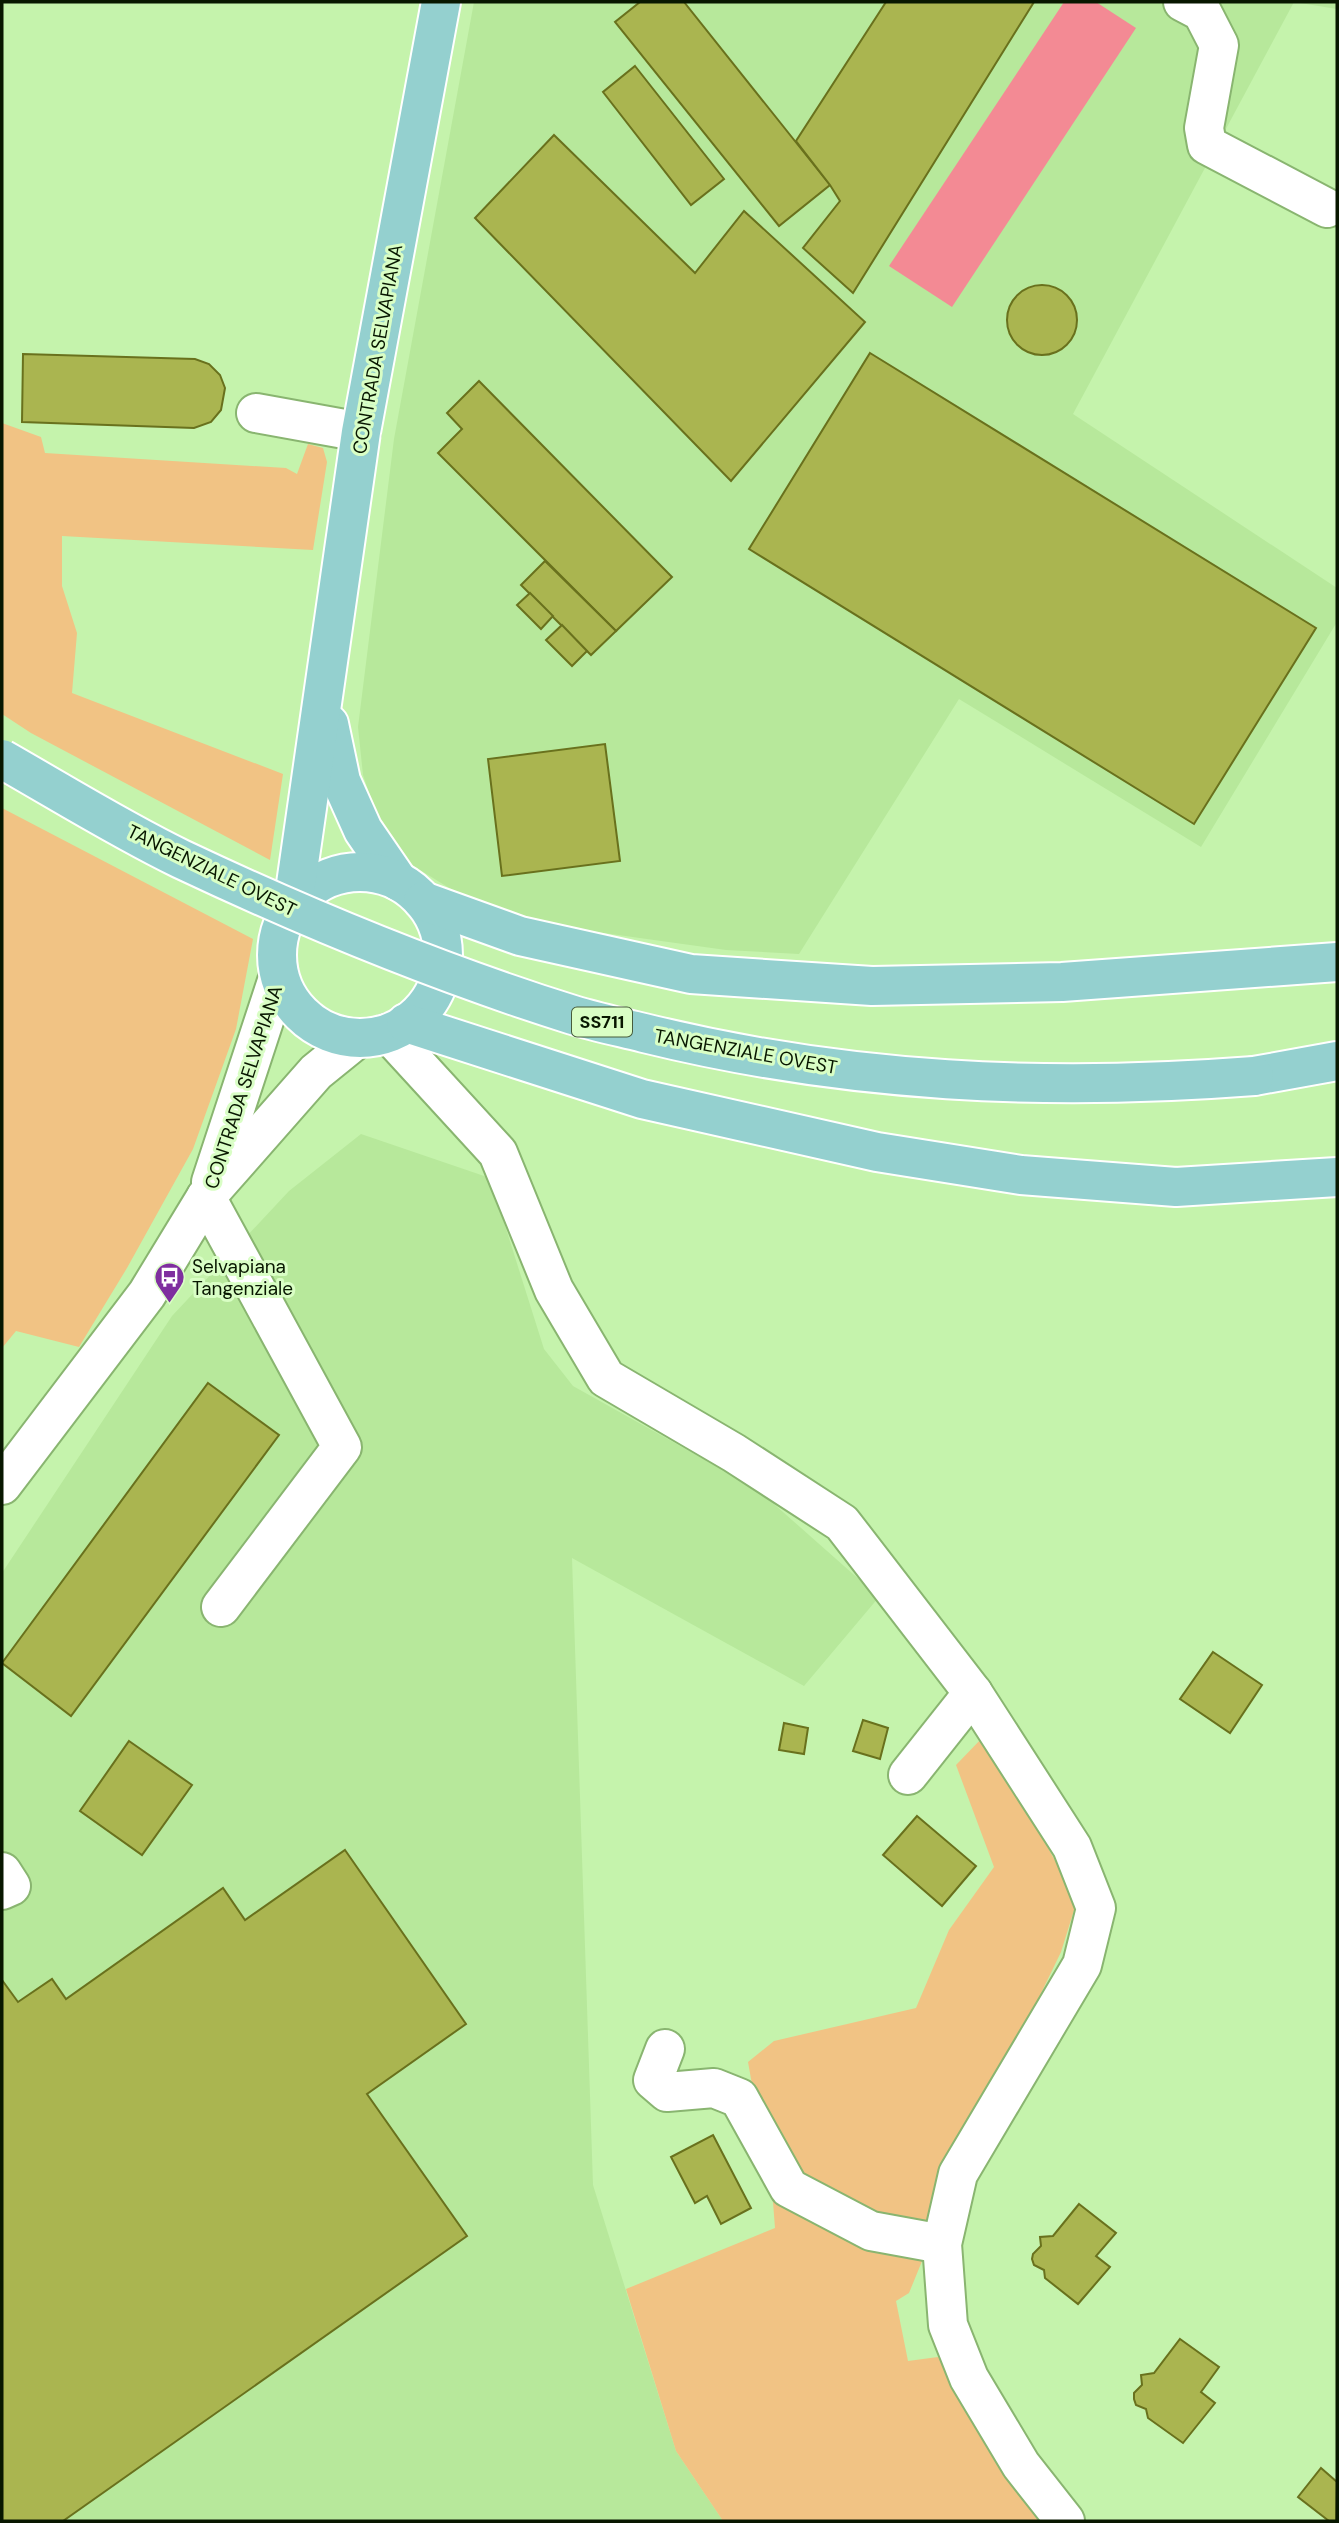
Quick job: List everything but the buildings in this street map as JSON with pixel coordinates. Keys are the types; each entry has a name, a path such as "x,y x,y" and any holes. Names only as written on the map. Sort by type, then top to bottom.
{"main road":[{"name":"CONTRADA SELVAPIANA","path":"293,905 361,432 441,2"},
{"name":"CONTRADA SELVAPIANA","path":"324,698 341,781 363,830 411,891"},
{"name":"TANGENZIALE OVEST","path":"2,759 178,857 380,948 575,1015 688,1044 798,1064 937,1080 1068,1085 1254,1076 1337,1061"},
{"path":"1337,962 1062,982 872,986 691,974 520,936 411,891 380,874 360,872 323,880 293,905 278,938 276,957 279,975 295,1007 308,1020 340,1036 384,1032 642,1098 877,1152 1021,1175 1176,1187 1337,1177"},
{"path":"384,1032 424,1008 435,988 442,966 442,942 435,920 411,891"}],"street":[{"path":"1183,2 1202,12 1219,45 1204,128 1207,145 1328,208"},
{"path":"256,413 361,432"},
{"name":"CONTRADA SELVAPIANA","path":"206,1197 279,975"},
{"path":"384,1032 498,1153 554,1290 606,1378 734,1453 842,1522 972,1693 1072,1846 1096,1908 1082,1965 958,2174 942,2244 948,2325 969,2378 1021,2465 1065,2521"},
{"name":"CONTRADA SELVAPIANA","path":"206,1197 316,1072 384,1032"},
{"path":"2,1485 148,1294 206,1197"},
{"path":"206,1197 342,1447 221,1607"},
{"path":"908,1775 972,1693"},
{"path":"2,1872 11,1886 2,1890"},
{"path":"665,2049 653,2080 667,2092 714,2088 739,2098 789,2189 872,2231 942,2244"}],"shaded area":[{"path":"474,2 1294,2 1073,414 1337,588 1337,622 1201,847 959,699 799,954 726,950 575,929 510,913 459,894 407,862 377,816 363,775 358,727 394,439"},
{"path":"1064,2 1096,2 1136,28 952,307 889,266"},
{"path":"1294,2 1337,2 1337,9"},
{"path":"2,423 41,437 45,453 286,468 297,474 308,444 323,448 327,462 313,550 62,536 62,586 77,633 72,693 283,774 270,860 31,733 2,714"},
{"path":"2,808 253,939 236,1029 193,1149 127,1268 79,1347 16,1331 2,1348"},
{"path":"361,1134 490,1178 544,1349 573,1386 757,1489 879,1597 804,1686 572,1558 593,2185 676,2451 723,2521 2,2521 2,1573 172,1316 289,1191"},
{"path":"983,1737 1059,1868 1075,1907 1061,1952 1030,2016 945,2159 931,2200 927,2249 909,2293 896,2301 908,2361 938,2357 994,2460 1047,2521 723,2521 676,2451 626,2289 775,2228 773,2202 748,2062 774,2041 916,2008 949,1930 994,1867 956,1765"}],"place":[{"name":"Selvapiana Tangenziale","path":"169,1304"}]}
